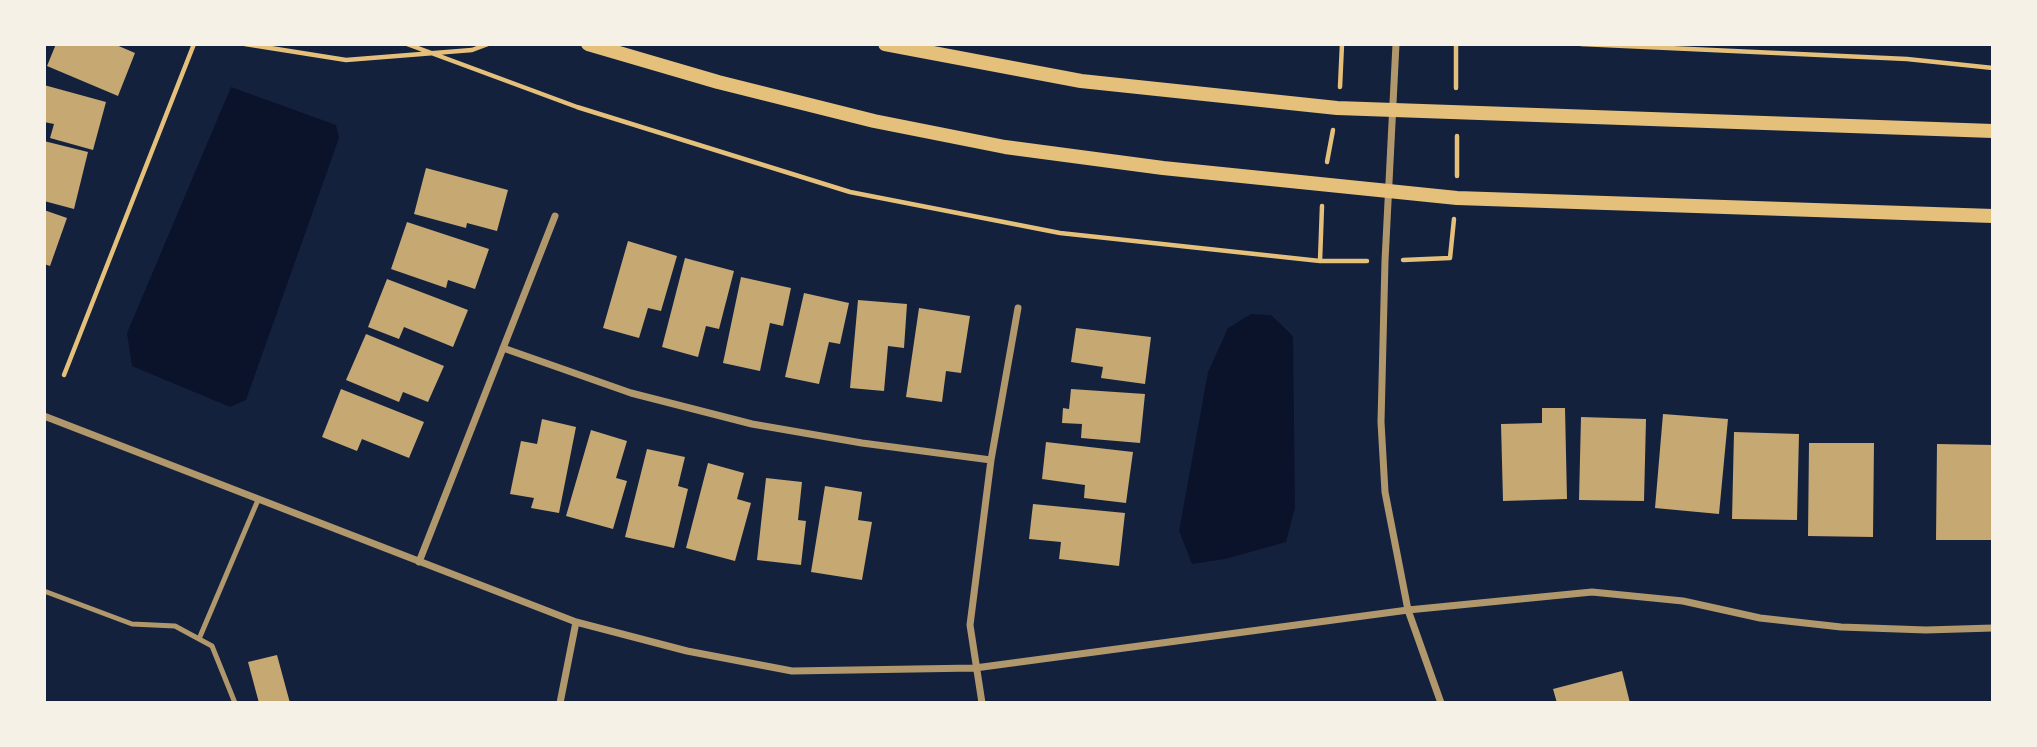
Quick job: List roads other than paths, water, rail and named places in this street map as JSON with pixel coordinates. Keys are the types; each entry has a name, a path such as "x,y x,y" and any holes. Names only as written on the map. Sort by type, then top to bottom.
{"main road":[{"path":"588,44 731,86 874,121 1005,147 1322,185 1457,198 1993,216"},
{"path":"885,44 1081,81 1338,108 1457,115 1606,117 1993,131"}],"street":[{"path":"1396,44 1384,261 1381,422 1385,492 1408,610 1441,703"},
{"path":"419,562 555,216"},
{"path":"982,703 970,625 991,460 1018,308"},
{"path":"503,348 631,393 752,424 862,443 991,460"},
{"path":"44,416 576,622 687,651 793,671 975,668 1408,610 1592,592 1683,601 1760,618 1841,627 1926,630 1993,628"},
{"path":"559,703 576,622"}],"lane":[{"path":"199,639 258,500"},
{"path":"44,591 132,624 175,626 212,646 235,703"}],"water":[{"path":"231,87 336,125 339,138 246,400 230,407 132,366 127,333"},
{"path":"1251,314 1271,315 1293,336 1295,508 1286,542 1225,559 1192,564 1179,531 1208,372 1228,328"}]}
